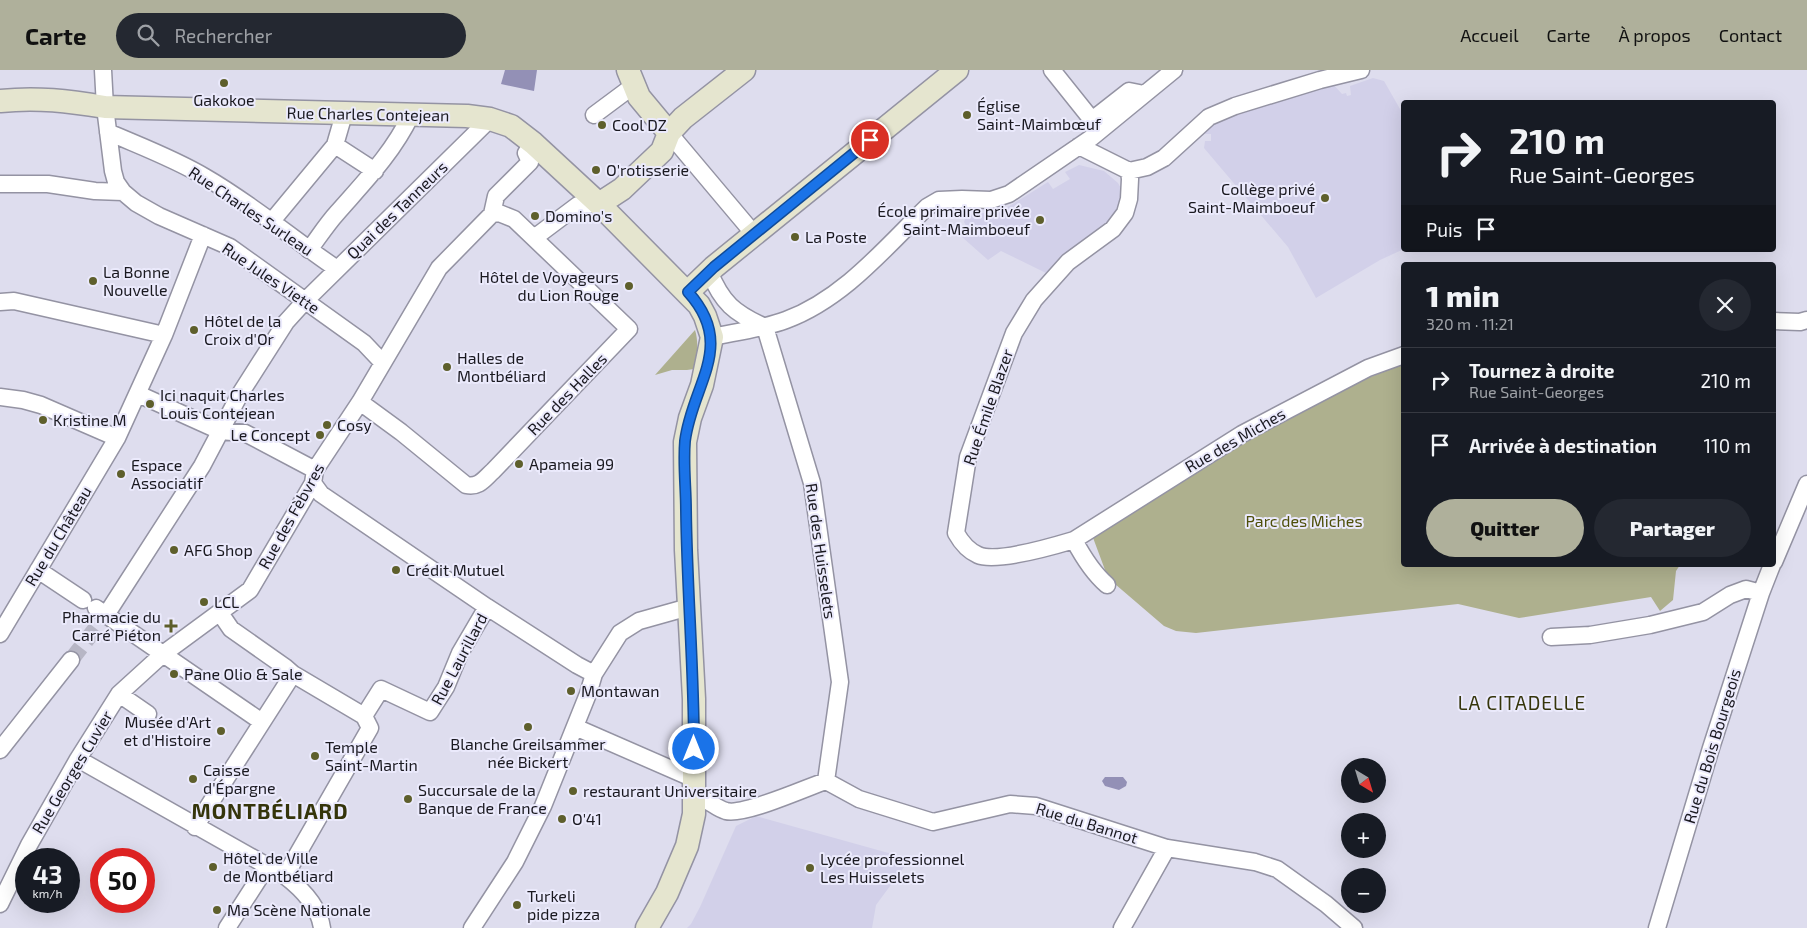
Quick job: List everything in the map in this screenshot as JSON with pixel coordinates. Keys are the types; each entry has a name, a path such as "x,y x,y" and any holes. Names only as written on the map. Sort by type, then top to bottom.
{"main road":[{"path":"599,204 622,189 662,151 669,133 683,118 744,70"},
{"path":"688,292 709,271 957,70"},
{"path":"630,78 639,97 669,133"},
{"name":"Rue Charles Contejean","path":"0,101 52,99 105,107 490,118 511,126 533,143 599,204 688,292 702,310 712,337"},
{"path":"647,928 665,898 687,846 693,822 695,788 694,699 689,607 685,442 690,418 702,385 712,337"}],"street":[{"name":"Rue Jules Viette","path":"103,70 105,107 113,171 116,182 123,192 136,203 159,216 230,247 364,343 382,362"},
{"path":"1052,70 1092,120 1129,91 1144,94"},
{"path":"712,337 787,320 832,297 927,207 939,200 991,200 1009,194 1079,146 1174,70"},
{"path":"1079,146 1129,171 1147,167 1164,158 1209,118 1235,106 1320,80 1361,70"},
{"path":"594,116 630,78"},
{"path":"272,221 336,145 344,114"},
{"path":"309,250 336,214 375,172 402,132 410,115"},
{"name":"Quai des Tanneurs","path":"95,608 197,474 240,394 286,322 304,301 490,118"},
{"name":"Rue Charles Surleau","path":"108,132 205,176 272,221 337,269"},
{"path":"669,133 754,234"},
{"path":"492,214 496,196 530,162 526,152 533,143"},
{"path":"336,145 375,172"},
{"name":"Rue Émile Blazer","path":"1074,540 1040,550 990,558 978,555 961,542 956,533 968,457 1014,333 1034,300 1068,262 1113,229 1124,212 1129,199 1129,171"},
{"path":"0,184 48,184 95,191 123,192"},
{"path":"534,238 578,205 599,204"},
{"name":"Rue des Halles","path":"360,402 401,432 466,485 480,484 630,329 514,220 499,213 492,214"},
{"name":"Rue des Fèbvres","path":"119,694 163,654 250,590 314,477 439,268 492,214"},
{"name":"Rue du Château","path":"0,634 117,438 164,335 203,235"},
{"path":"709,271 716,290 728,304 744,318 765,326"},
{"path":"0,302 14,301 164,335"},
{"path":"1776,321 1800,322 1807,320"},
{"name":"Rue des Huisselets","path":"765,326 812,482 840,682 826,782"},
{"name":"Rue des Miches","path":"1074,540 1242,434 1368,368 1401,356"},
{"path":"138,394 220,431 245,433 314,477 321,494 487,607 594,674"},
{"path":"0,397 41,405 117,438"},
{"name":"Rue du Bois Bourgeois","path":"1776,557 1807,484"},
{"path":"1074,540 1082,557 1107,585"},
{"name":"Rue du Bois Bourgeois","path":"1657,928 1696,796 1761,593 1772,567"},
{"path":"38,570 262,722"},
{"path":"1551,637 1590,635 1650,625 1703,612 1730,595 1746,589 1761,593"},
{"name":"Rue Laurillard","path":"364,716 381,689 430,712 446,687 460,653 487,607"},
{"path":"472,928 515,862 543,806 594,674 620,633 639,621 689,607"},
{"path":"220,613 232,629 285,666 292,674 364,716 370,728 285,876"},
{"path":"0,750 71,660"},
{"path":"195,827 292,674"},
{"path":"119,694 148,714"},
{"name":"Rue Georges Cuvier","path":"0,904 29,845 78,759 119,694"},
{"path":"575,727 695,788 705,799 727,811 736,812 826,782"},
{"path":"78,759 195,827 285,876 306,894 318,914 322,928"},
{"name":"Rue du Bannot","path":"826,782 859,799 933,822 1010,804 1036,806 1167,848 1255,862 1277,869 1326,904 1354,928"},
{"path":"1122,928 1167,848"},
{"path":"227,928 267,866"}],"shaded area":[{"path":"505,70 537,70 534,91 501,84"},
{"name":"Collège privé Saint-Maimboeuf","path":"1373,78 1384,81 1401,111 1401,250 1380,260 1316,298 1288,247 1204,148 1205,141 1211,141 1211,134 1205,134 1203,128 1221,117 1332,83 1342,94 1351,95 1350,86"},
{"name":"École primaire privée Saint-Maimboeuf","path":"1079,165 1104,171 1118,183 1123,192 1120,213 1048,274 1001,251 988,260 962,237 970,232 964,222 966,217 973,214 997,212 1048,182 1053,189 1070,179 1065,172"},
{"path":"1105,777 1123,777 1127,782 1126,786 1119,790 1105,786 1102,781"},
{"name":"Lycée professionnel Les Huisselets","path":"756,816 910,859 876,905 872,928 687,928 700,907 736,826"}],"green space":[{"path":"695,330 697,349 694,369 672,370 655,375"},
{"name":"Parc des Miches","path":"1401,365 1401,567 1679,567 1676,571 1673,600 1660,611 1651,597 1519,618 1458,604 1196,633 1176,631 1164,626 1108,578 1092,535 1267,427 1339,389"}],"tunnel":[{"path":"71,660 106,615"}],"place":[{"name":"Gakokoe","path":"224,83"},
{"name":"Église Saint-Maimbœuf","path":"967,115"},
{"name":"Cool DZ","path":"602,125"},
{"name":"O'rotisserie","path":"596,170"},
{"name":"Collège privé Saint-Maimboeuf","path":"1325,198"},
{"name":"Domino's","path":"535,216"},
{"name":"École primaire privée Saint-Maimboeuf","path":"1040,220"},
{"name":"La Poste","path":"795,237"},
{"name":"La Bonne Nouvelle","path":"93,281"},
{"name":"Hôtel de Voyageurs du Lion Rouge","path":"629,286"},
{"name":"Hôtel de la Croix d'Or","path":"194,330"},
{"name":"Halles de Montbéliard","path":"447,367"},
{"name":"Ici naquit Charles Louis Contejean","path":"150,404"},
{"name":"Kristine M","path":"43,420"},
{"name":"Cosy","path":"327,425"},
{"name":"Le Concept","path":"320,435"},
{"name":"Apameia 99","path":"519,464"},
{"name":"Espace Associatif","path":"121,474"},
{"name":"AFG Shop","path":"174,550"},
{"name":"Crédit Mutuel","path":"396,570"},
{"name":"LCL","path":"204,602"},
{"name":"Pharmacie du Carré Piéton","path":"171,626"},
{"name":"Pane Olio & Sale","path":"174,674"},
{"name":"Montawan","path":"571,691"},
{"name":"Blanche Greilsammer née Bickert","path":"528,727"},
{"name":"Musée d'Art et d'Histoire","path":"221,731"},
{"name":"Temple Saint-Martin","path":"315,756"},
{"name":"Caisse d'Épargne","path":"193,779"},
{"name":"restaurant Universitaire","path":"573,791"},
{"name":"Succursale de la Banque de France","path":"408,799"},
{"name":"O'41","path":"562,819"},
{"name":"Hôtel de Ville de Montbéliard","path":"213,867"},
{"name":"Lycée professionnel Les Huisselets","path":"810,868"},
{"name":"Turkeli pide pizza","path":"517,905"},
{"name":"Ma Scène Nationale","path":"217,910"}],"district":[{"name":"LA CITADELLE","path":"1522,703"},
{"name":"MONTBÉLIARD","path":"270,812"}],"route":[{"path":"694,749 694,699 686,550 685,442 690,418 702,385 712,337 705,316 688,292 714,267 870,140"}]}
